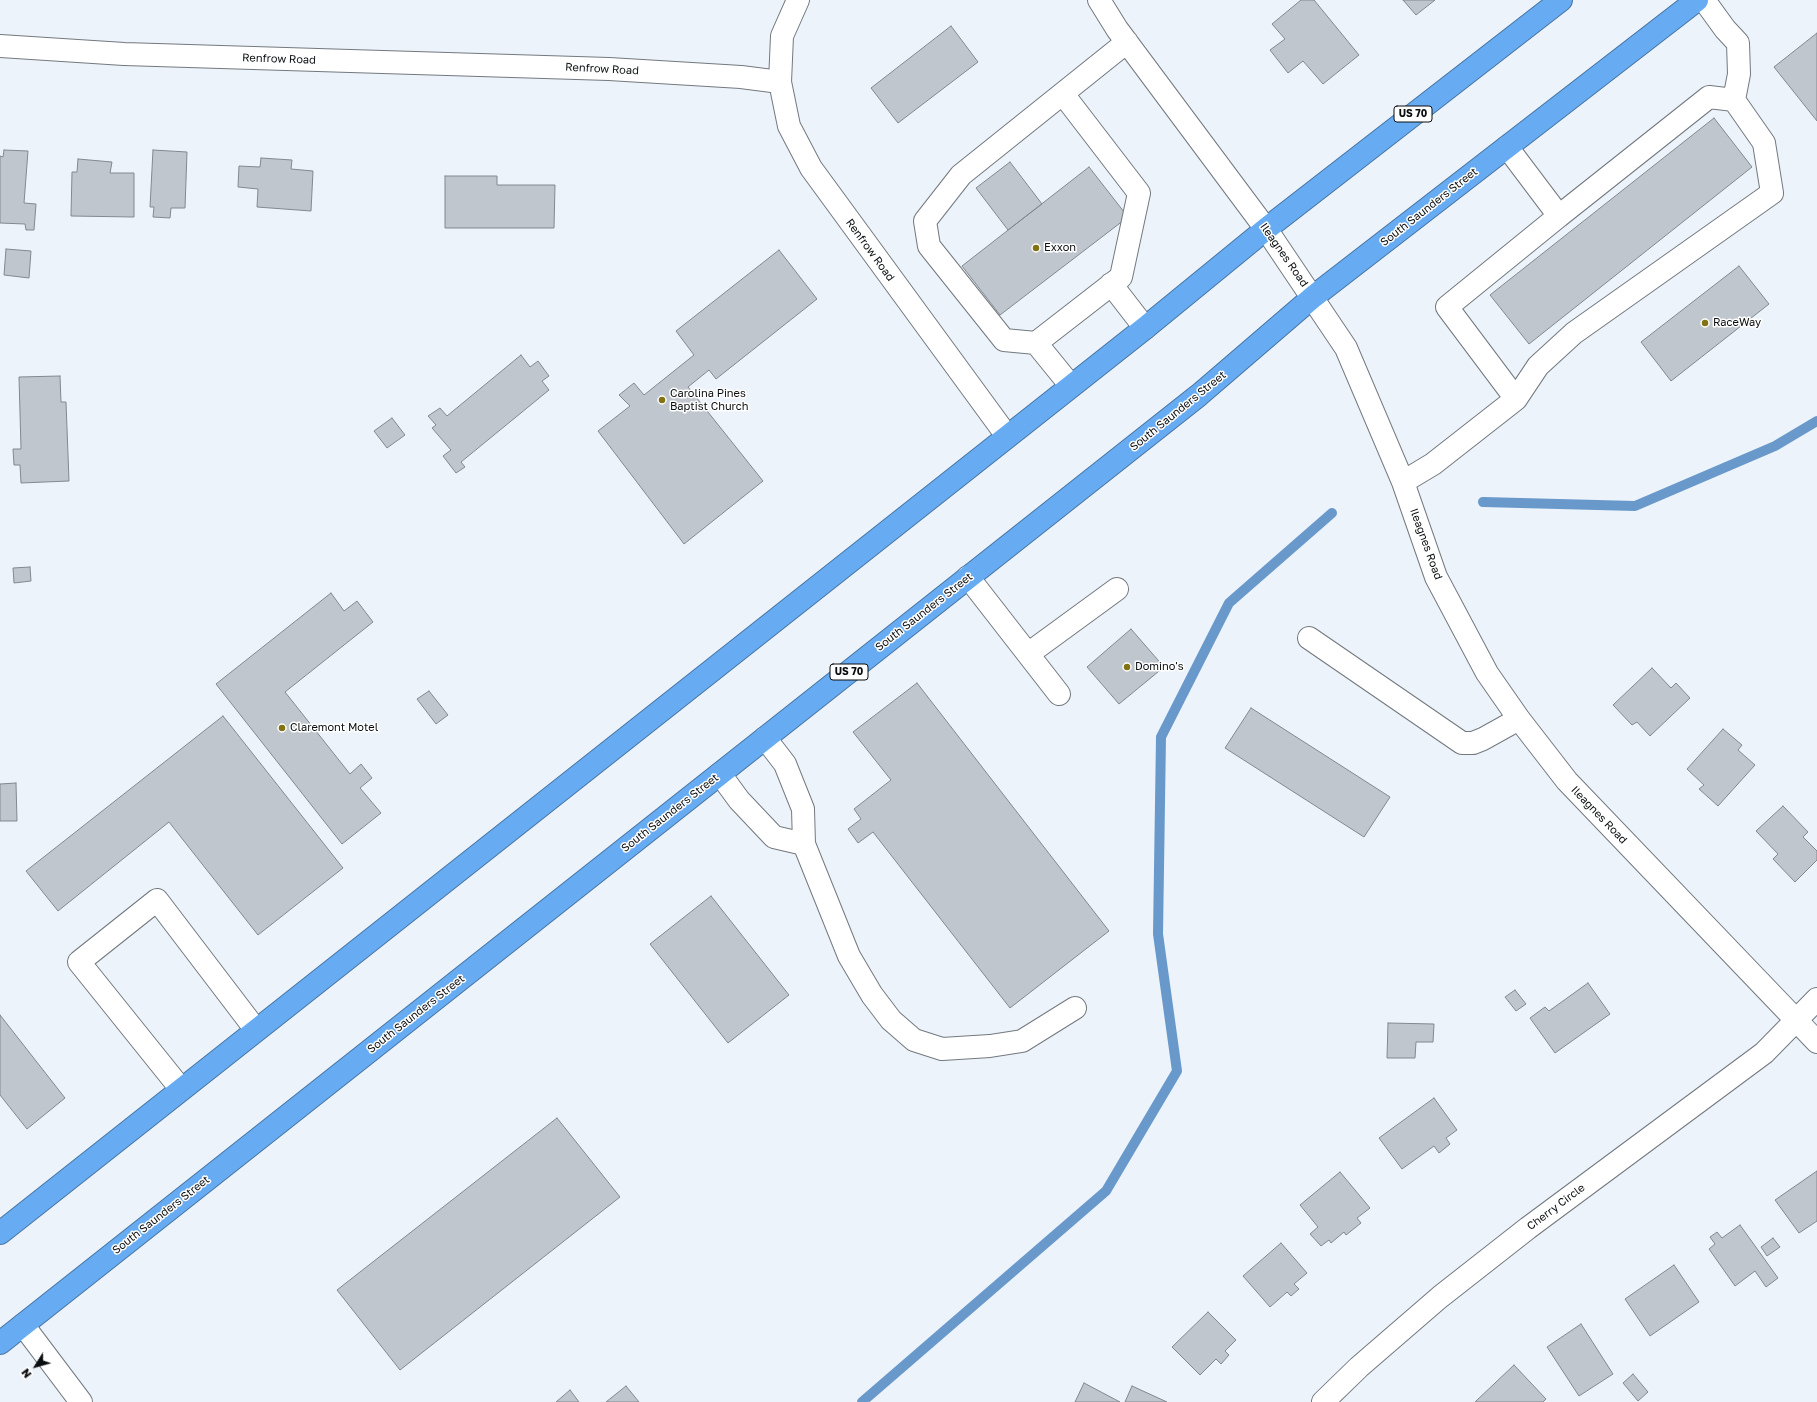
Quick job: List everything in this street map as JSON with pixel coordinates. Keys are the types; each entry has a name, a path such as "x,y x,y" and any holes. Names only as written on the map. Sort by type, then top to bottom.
{"highway":[{"name":"US 70","path":"0,1233 1145,328 1266,228 1561,0"},
{"name":"South Saunders Street","path":"0,1343 1199,395 1313,297 1697,0"}],"street":[{"path":"780,82 782,36 798,0"},
{"name":"Ileagnes Road","path":"1099,0 1127,42 1266,228 1350,355 1403,482 1436,577 1487,673 1519,719 1567,781 1795,1021 1817,1042"},
{"path":"1403,482 1433,464 1516,400 1538,366 1574,333 1772,193 1764,143 1734,100 1739,74 1738,43 1725,29 1704,0"},
{"path":"1071,386 1036,344 1004,340 929,246 925,221 961,175 1127,42"},
{"name":"Renfrow Road","path":"0,46 124,54 609,69 741,77 780,82 789,126 811,168 1007,436"},
{"path":"1036,344 1121,277 1140,193 1063,94"},
{"path":"1516,400 1447,307 1709,97 1734,100"},
{"path":"1507,147 1559,216"},
{"path":"1111,284 1145,328"},
{"path":"968,577 1059,694"},
{"path":"1028,654 1117,589"},
{"path":"1309,638 1462,742 1473,743 1483,739 1519,719"},
{"path":"765,738 785,764 803,809 804,844 849,956 872,995 891,1020 914,1040 942,1049 990,1046 1022,1041 1075,1008"},
{"path":"720,774 739,800 774,837 804,844"},
{"path":"181,1089 79,962 157,900 256,1030"},
{"name":"Cherry Circle","path":"1324,1402 1359,1367 1440,1297 1528,1228 1764,1053 1817,999"},
{"path":"23,1325 81,1402"}],"building":[{"path":"1301,0 1314,0 1359,55 1323,84 1303,61 1288,73 1270,50 1285,39 1272,24"},
{"path":"1403,0 1435,0 1416,15"},
{"path":"951,26 978,62 898,123 871,88"},
{"path":"1817,33 1817,121 1774,67"},
{"path":"1714,118 1752,167 1529,344 1490,295"},
{"path":"4,150 28,151 24,203 36,204 34,230 26,230 25,224 0,223 0,156 3,157"},
{"path":"153,150 187,152 185,208 171,208 170,218 153,217 154,207 150,207"},
{"path":"261,158 292,160 291,169 313,171 311,211 257,207 258,189 238,187 239,166 260,167"},
{"path":"78,159 112,162 110,173 134,173 134,217 71,216 72,172 77,172"},
{"path":"1010,162 1042,204 1008,230 976,188"},
{"name":"Exxon","path":"1089,167 1128,217 1000,315 962,266"},
{"path":"445,176 497,176 497,185 555,185 554,228 445,228"},
{"path":"6,249 31,251 29,278 4,275"},
{"name":"Carolina Pines Baptist Church","path":"779,250 817,299 716,379 709,370 688,387 763,481 684,544 598,431 630,406 619,395 634,383 644,395 694,355 676,331"},
{"name":"RaceWay","path":"1739,266 1769,304 1671,381 1641,342"},
{"path":"521,355 530,367 538,361 549,376 542,381 549,390 461,462 465,467 456,473 443,456 451,450 432,428 436,425 428,416 440,408 447,416"},
{"path":"60,376 61,402 66,402 69,481 21,483 20,465 14,465 13,449 21,449 19,377"},
{"path":"392,418 405,435 387,448 374,431"},
{"path":"30,567 31,581 14,583 13,568"},
{"name":"Claremont Motel","path":"331,593 344,611 357,601 373,622 285,692 350,774 361,764 372,778 360,788 381,813 342,844 216,684"},
{"path":"1131,629 1164,667 1119,704 1087,667"},
{"path":"1652,668 1671,688 1676,683 1690,698 1650,736 1637,722 1632,725 1613,705"},
{"path":"917,683 1109,931 1010,1008 873,832 858,843 848,829 861,819 854,809 891,780 853,732"},
{"path":"429,691 448,715 436,724 417,699"},
{"path":"1251,708 1390,797 1364,837 1225,748"},
{"path":"223,716 343,868 258,935 169,822 58,911 26,871"},
{"path":"1723,729 1742,745 1738,750 1755,765 1718,806 1699,789 1704,785 1687,769"},
{"path":"16,783 17,821 0,821 0,784"},
{"path":"1783,806 1808,832 1803,837 1817,851 1817,860 1795,882 1773,859 1778,854 1756,831"},
{"path":"711,896 789,995 728,1043 650,944"},
{"path":"1588,983 1610,1014 1555,1053 1530,1018 1545,1007 1549,1011"},
{"path":"1515,990 1526,1004 1516,1011 1505,997"},
{"path":"0,1015 65,1098 27,1129 0,1095"},
{"path":"1388,1023 1434,1024 1433,1042 1416,1042 1415,1058 1387,1058"},
{"path":"1434,1098 1457,1130 1446,1138 1450,1144 1439,1153 1434,1146 1402,1169 1379,1138"},
{"path":"557,1118 620,1197 400,1370 337,1290"},
{"path":"1817,1171 1817,1221 1799,1233 1775,1200"},
{"path":"1340,1172 1370,1208 1357,1218 1361,1223 1346,1235 1344,1232 1331,1243 1329,1240 1321,1246 1310,1234 1318,1227 1300,1205"},
{"path":"1740,1225 1778,1278 1766,1287 1755,1271 1735,1286 1709,1249 1715,1244 1710,1237 1717,1232 1722,1238"},
{"path":"1773,1238 1780,1247 1767,1256 1761,1247"},
{"path":"1281,1243 1307,1273 1294,1284 1299,1289 1291,1296 1287,1292 1270,1307 1243,1276"},
{"path":"1674,1265 1699,1302 1650,1336 1625,1299"},
{"path":"1208,1312 1236,1340 1225,1351 1229,1355 1221,1364 1216,1359 1200,1375 1172,1347"},
{"path":"1581,1324 1613,1374 1579,1396 1547,1347"},
{"path":"1514,1365 1546,1399 1543,1402 1475,1402"},
{"path":"1633,1374 1648,1392 1638,1401 1623,1383"},
{"path":"1084,1383 1120,1402 1075,1402"},
{"path":"626,1386 639,1402 606,1402"},
{"path":"1132,1386 1167,1402 1125,1402"},
{"path":"570,1390 579,1402 556,1402"}],"waterway":[{"path":"1483,502 1635,506 1775,446 1817,421"},
{"path":"862,1402 1106,1191 1177,1071 1158,934 1161,737 1229,603 1332,513"}],"place":[{"name":"Exxon","path":"1036,248"},
{"name":"RaceWay","path":"1705,323"},
{"name":"Carolina Pines Baptist Church","path":"662,400"},
{"name":"Domino's","path":"1127,667"},
{"name":"Claremont Motel","path":"282,728"}]}
